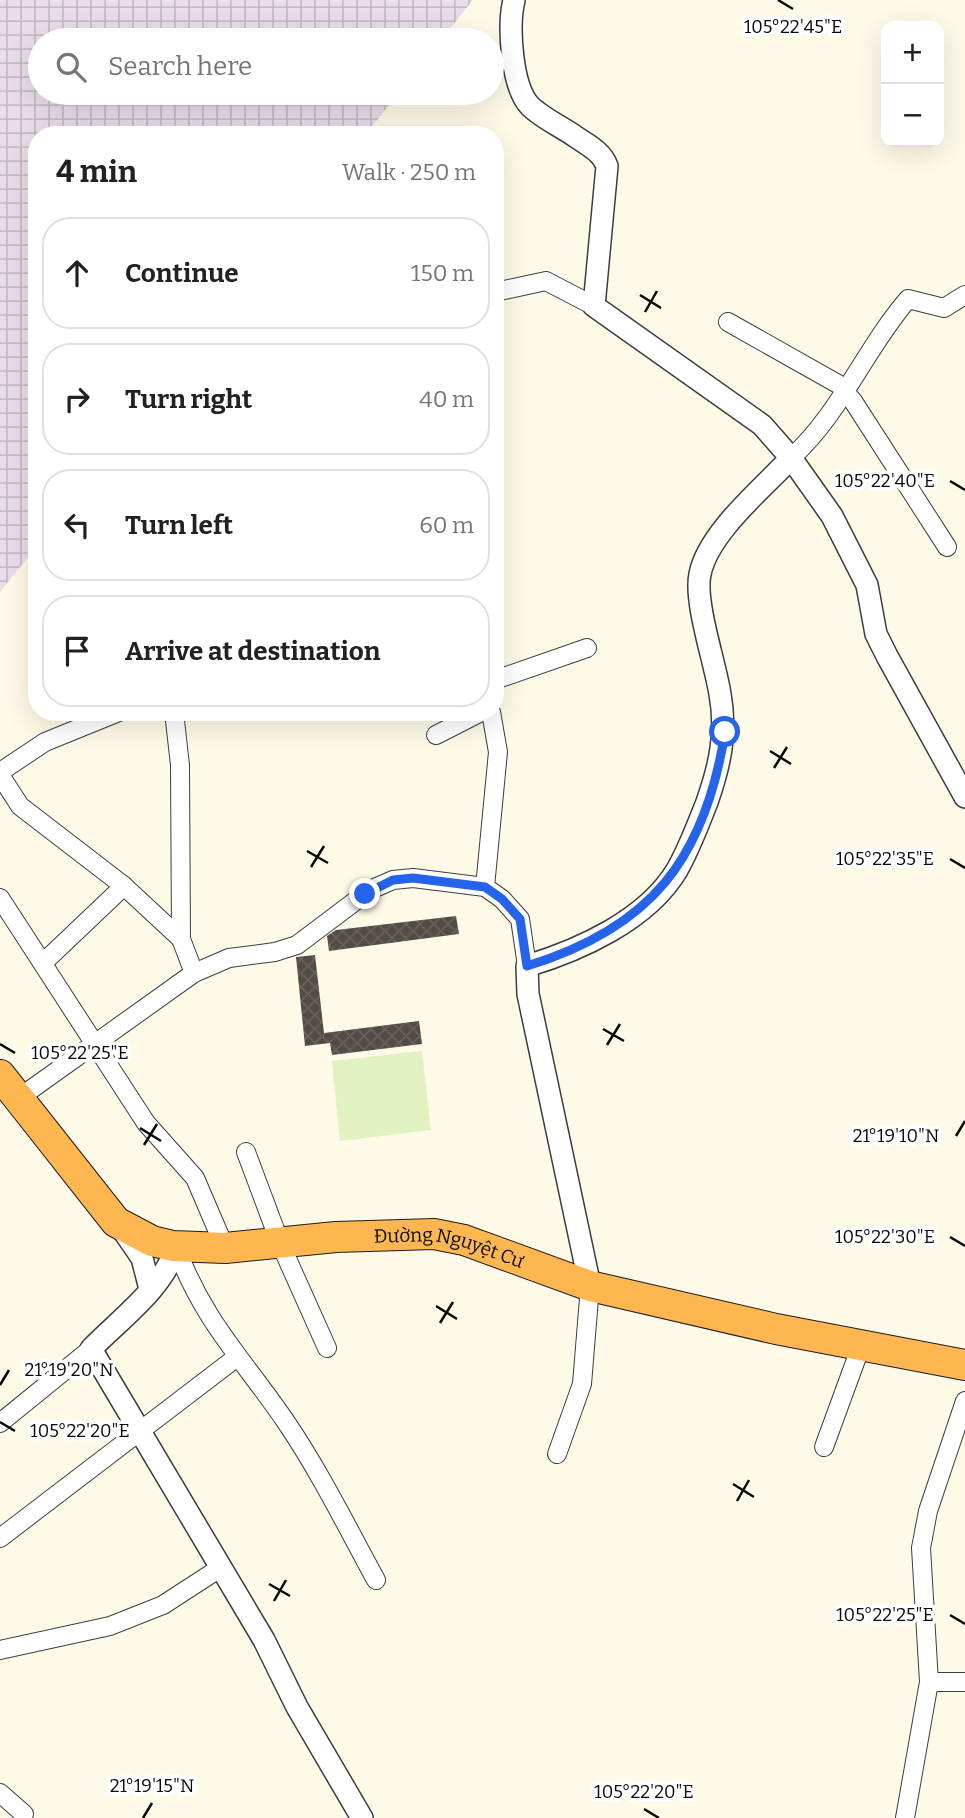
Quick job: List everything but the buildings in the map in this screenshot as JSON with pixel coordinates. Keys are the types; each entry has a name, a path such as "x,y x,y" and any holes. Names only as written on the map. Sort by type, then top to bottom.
{"highway":[{"name":"Đường Nguyệt Cư","path":"0,1075 116,1222 145,1239 176,1247 225,1248 336,1237 434,1234 464,1240 590,1286 861,1346 965,1365"}],"street":[{"path":"514,0 511,40 523,94 530,106 599,153 609,170 594,306"},
{"path":"504,290 545,281 554,283 594,306 762,425 792,458 832,516 861,573 881,645 965,797"},
{"path":"527,966 564,955 623,922 664,886 687,852 715,781 725,732 701,600 700,572 712,546 818,430 908,299 944,308 965,295"},
{"path":"728,322 844,389 947,547"},
{"path":"504,677 587,648"},
{"path":"97,721 45,742 21,755 0,773 27,813 124,886 181,939"},
{"path":"175,721 180,765 181,939 194,973"},
{"path":"436,735 463,721"},
{"path":"485,887 498,752 493,721"},
{"path":"19,1098 194,973 229,958 275,952 297,945 370,890 393,880 413,878 485,887 502,899 520,919 528,994 590,1286 582,1384 557,1454"},
{"path":"44,962 124,886"},
{"path":"0,898 146,1123 195,1178 225,1248"},
{"path":"246,1152 280,1243 327,1348"},
{"path":"116,1222 142,1258 150,1289"},
{"path":"0,1423 91,1349 150,1289 166,1269 176,1247"},
{"path":"176,1247 190,1286 214,1325 287,1423 376,1580"},
{"path":"824,1447 861,1346"},
{"path":"91,1349 264,1640 297,1707 362,1818"},
{"path":"0,1538 237,1357"},
{"path":"905,1818 929,1682 921,1548 928,1511 965,1401"},
{"path":"0,1650 110,1626 163,1605 220,1568"},
{"path":"929,1682 965,1682"},
{"path":"0,1793 24,1814"}],"shaded area":[{"path":"0,0 473,0 451,28 28,28 28,105 389,105 372,126 28,126 28,557 0,592"}],"green space":[{"path":"422,1051 431,1130 340,1141 332,1061"}],"route":[{"path":"365,894 393,880 413,878 485,887 502,899 520,919 524,929 527,966 564,955 623,922 676,872 687,852 715,781 725,732"}]}
